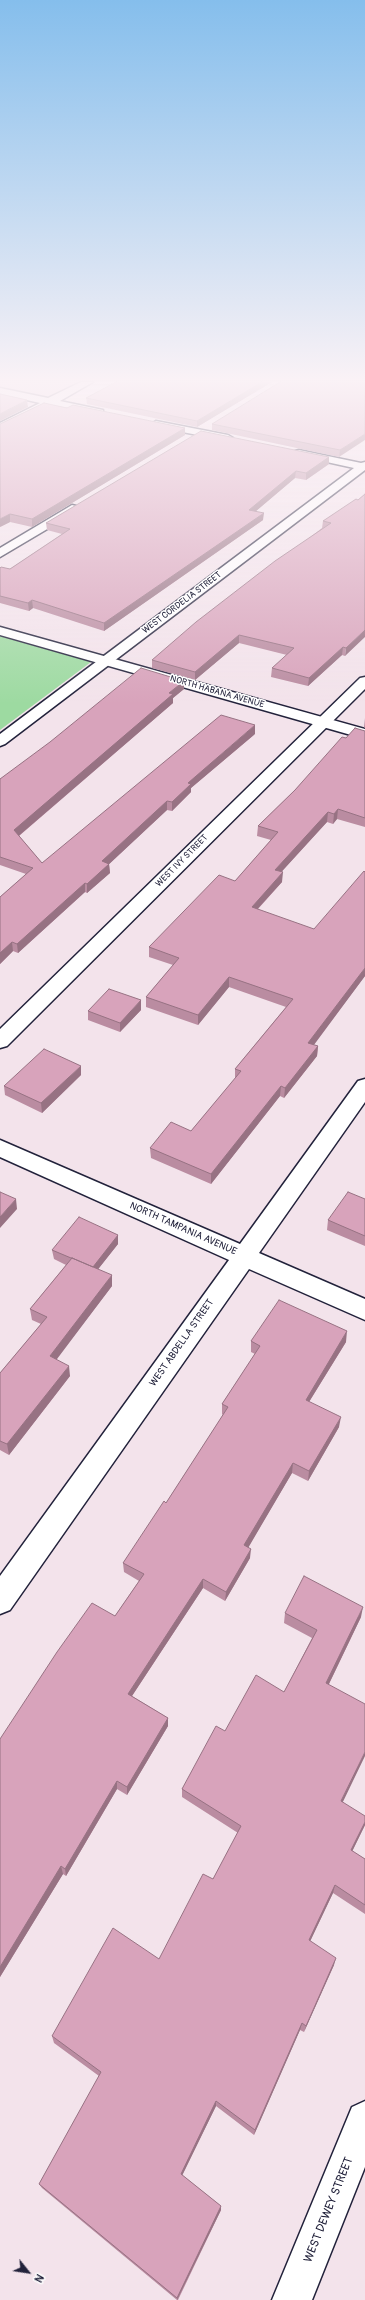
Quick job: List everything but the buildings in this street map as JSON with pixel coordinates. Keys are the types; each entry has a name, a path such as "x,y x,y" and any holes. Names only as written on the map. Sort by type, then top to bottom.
{"street":[{"name":"WEST CORDELIA STREET","path":"0,741 334,489"},
{"path":"0,553 80,505"},
{"name":"NORTH HABANA AVENUE","path":"0,631 365,734"},
{"name":"WEST IVY STREET","path":"0,1041 365,681"},
{"name":"WEST ABDELLA STREET","path":"0,1600 365,1086"},
{"name":"NORTH TAMPANIA AVENUE","path":"0,1148 365,1310"},
{"name":"WEST DEWEY STREET","path":"292,2300 365,2120"}],"green space":[{"path":"0,636 91,662 0,730"}]}
